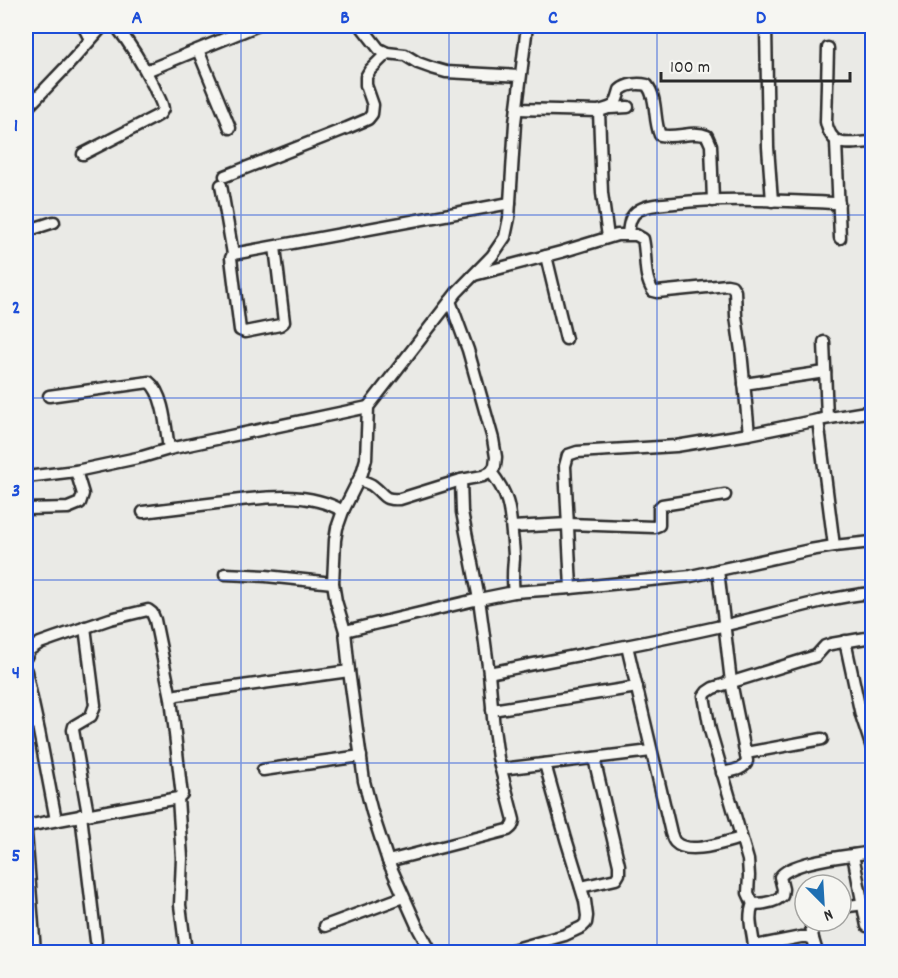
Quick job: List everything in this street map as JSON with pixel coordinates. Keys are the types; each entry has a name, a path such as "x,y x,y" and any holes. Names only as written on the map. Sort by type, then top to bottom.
{"street":[{"path":"83,26 90,39"},
{"path":"26,109 103,26"},
{"path":"82,154 160,114 163,109 146,71 116,26"},
{"path":"146,71 256,26"},
{"path":"361,26 379,49 387,53 405,55 418,63 446,72 520,76"},
{"path":"430,952 388,861 364,781 345,631 333,583 335,540 344,511 366,459 368,407 450,301 492,256 504,237 509,218 520,76 527,26"},
{"path":"766,26 768,147 772,201"},
{"path":"828,48 826,122 828,132 836,142 873,142"},
{"path":"198,50 230,128"},
{"path":"275,247 284,322 280,325 245,332 240,330 223,181 368,119 372,114 373,105 366,77 387,53"},
{"path":"610,108 616,104 620,90 624,87 647,85 651,93 660,135 699,134 707,136 711,145 713,201"},
{"path":"517,109 598,111 628,107"},
{"path":"598,111 602,193 608,237"},
{"path":"836,142 840,238"},
{"path":"627,234 632,216 644,208 713,201 839,203"},
{"path":"233,254 510,203"},
{"path":"26,231 54,222"},
{"path":"472,275 608,237 627,234 640,236 643,239 647,276 649,286 653,291 732,286 735,291 749,434"},
{"path":"546,256 566,339"},
{"path":"359,480 371,484 382,496 390,499 409,497 461,480 483,476 491,472 495,466 493,439 468,350 450,301"},
{"path":"824,342 823,419 834,546"},
{"path":"744,384 825,372"},
{"path":"49,396 150,382 159,396 169,449"},
{"path":"26,477 76,471 368,407"},
{"path":"571,588 565,466 568,455 676,446 873,411"},
{"path":"26,509 68,508 80,503 83,494 76,471"},
{"path":"491,472 499,482 509,504 514,559 512,575 514,592"},
{"path":"388,861 512,827 514,820 494,729 479,599 463,522 461,480"},
{"path":"512,527 568,524 657,527 659,508 662,505 724,495"},
{"path":"143,512 242,500 294,497 335,506 344,511"},
{"path":"345,631 514,592 691,576 834,546 873,542"},
{"path":"718,570 731,682 747,761 746,766 722,773"},
{"path":"225,574 333,583"},
{"path":"489,673 725,626 833,598 873,593"},
{"path":"26,657 29,650 40,643 85,627 142,611 148,610 152,613 171,698 182,788 182,794 178,798 26,826"},
{"path":"85,627 95,705 91,716 74,726 73,730 85,815 96,941"},
{"path":"753,904 748,893 748,860 710,729 704,696 712,688 816,656 825,646 873,637"},
{"path":"846,641 861,715 873,748"},
{"path":"627,646 675,842 683,847 694,849 741,838"},
{"path":"26,671 56,820"},
{"path":"171,698 183,694 349,671"},
{"path":"492,710 637,687"},
{"path":"746,753 822,740"},
{"path":"501,769 651,751"},
{"path":"263,770 361,756"},
{"path":"581,887 616,879 620,865 594,758"},
{"path":"505,952 565,935 586,923 581,887 545,764"},
{"path":"178,798 182,858 180,905 186,952"},
{"path":"26,832 35,952"},
{"path":"753,904 771,902 782,896 780,877 790,868 873,852"},
{"path":"853,855 868,904 867,926"},
{"path":"325,926 404,897"},
{"path":"753,904 750,910 750,920 755,949 801,937 813,939"},
{"path":"853,906 868,904"},
{"path":"812,933 817,952"}]}
